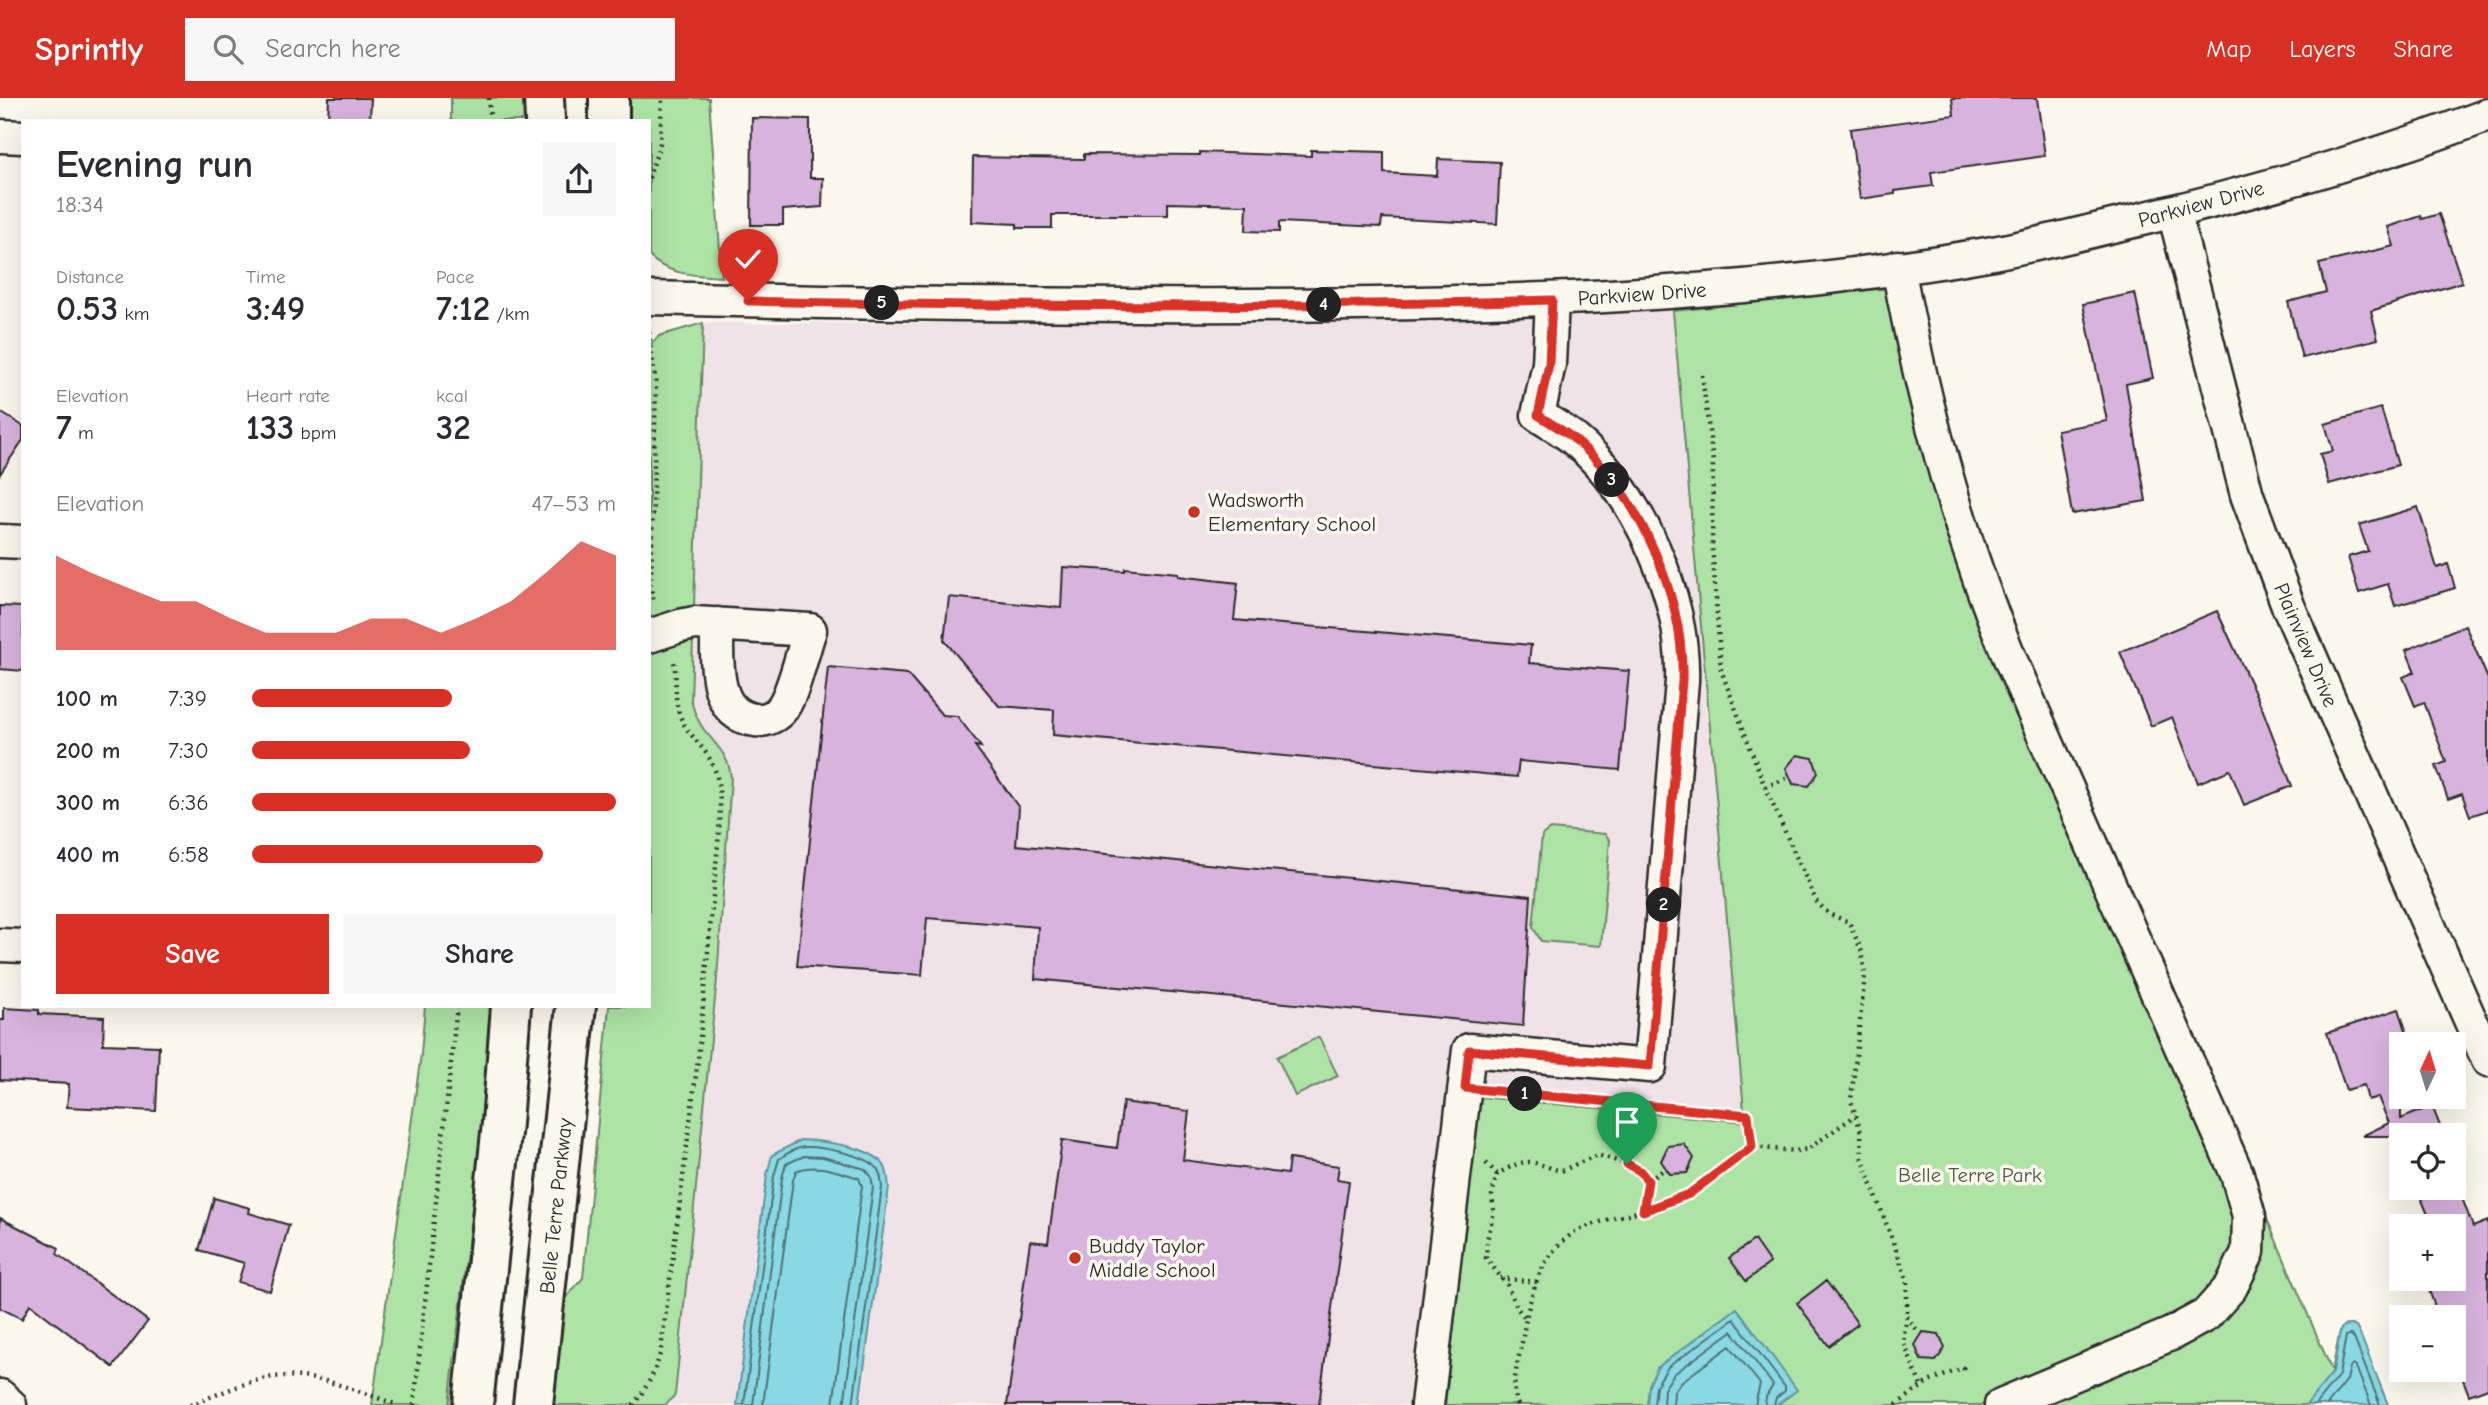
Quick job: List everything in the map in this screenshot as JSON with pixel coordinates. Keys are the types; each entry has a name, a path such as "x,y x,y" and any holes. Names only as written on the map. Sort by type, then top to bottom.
{"main road":[{"path":"544,98 545,119"},
{"path":"609,98 609,119"},
{"path":"473,1405 502,1123 511,1008"},
{"name":"Belle Terre Parkway","path":"533,1405 576,1008"}],"street":[{"name":"Parkview Drive","path":"651,298 1055,306 1379,305 1552,300 1685,291 1995,253 2174,212 2320,171 2488,115"},
{"path":"0,136 21,137"},
{"name":"Plainview Drive","path":"2174,212 2247,495 2289,608 2488,1059"},
{"path":"1898,267 1943,462 1967,549 2011,661 2237,1174 2249,1216 2248,1252 2241,1271 2231,1287 2206,1315 2171,1334 2001,1405"},
{"path":"1427,1405 1469,1050 1650,1066 1682,681 1681,647 1668,582 1639,520 1607,473 1574,439 1538,415 1549,364 1552,300"},
{"path":"0,541 21,542"},
{"path":"661,646 680,626 695,623 717,624 810,630 785,705 771,717 744,717 730,707 720,687 717,624"},
{"path":"0,945 21,946"},
{"path":"0,1396 10,1405"}],"path":[{"path":"489,98 490,119"},
{"path":"651,171 660,144 662,98"},
{"path":"651,344 653,600"},
{"path":"1702,375 1713,463 1712,544 1721,670 1765,787 1816,901 1829,914 1849,922 1862,952 1865,976 1851,1100 1861,1132 1862,1158 1907,1280 1907,1316 1903,1341 1921,1386"},
{"path":"633,1405 650,1380 661,1350 698,1059 719,833 720,795 717,772 705,751 685,728 679,715 676,701 676,667 661,646"},
{"path":"1765,787 1790,777"},
{"path":"414,1405 457,1008"},
{"path":"1465,1088 1748,1115 1752,1147"},
{"path":"1518,1405 1514,1391 1526,1319 1537,1282 1545,1261 1570,1235 1588,1226 1643,1211 1689,1194 1752,1147 1796,1151 1808,1149 1856,1115"},
{"path":"1526,1319 1517,1308 1507,1285 1486,1258 1493,1212 1492,1195 1497,1174 1520,1162 1533,1161 1561,1171 1597,1155 1627,1164 1640,1171 1648,1181"},
{"path":"1482,1160 1497,1174"},
{"path":"1643,1211 1648,1181 1666,1168"},
{"path":"1500,1278 1537,1282"},
{"path":"1907,1316 1919,1334"},
{"path":"1896,1405 1921,1386 1963,1368 1965,1371"},
{"path":"190,1405 264,1378 281,1376 327,1381 398,1405"}],"shaded area":[{"name":"Wadsworth Elementary School","path":"1673,311 1745,1122 1480,1097 1445,1405 665,1405 675,1394 717,979 731,778 722,750 704,729 691,701 703,323 1274,323"}],"green space":[{"path":"451,98 524,98 525,119 451,119"},
{"path":"625,98 709,98 722,277 674,271 651,258 651,119 626,119"},
{"name":"Belle Terre Park","path":"1888,288 1931,476 1955,558 1983,629 2264,1212 2332,1371 2340,1331 2343,1326 2356,1327 2388,1405 1445,1405 1480,1097 1745,1122 1673,311"},
{"path":"703,323 691,701 700,724 725,758 731,778 717,979 675,1395 665,1405 550,1405 564,1300 583,1278 609,1008 651,1008 651,344 659,336"},
{"path":"1550,829 1605,834 1610,840 1601,946 1541,941 1533,927 1542,835"},
{"path":"425,1008 493,1008 449,1405 372,1405 421,1054"},
{"path":"1319,1037 1338,1076 1295,1096 1277,1057"}],"water":[{"path":"801,1140 834,1143 869,1153 884,1165 887,1173 889,1187 859,1405 737,1405 767,1175 772,1155"},
{"path":"1737,1308 1797,1390 1777,1405 1647,1405 1649,1385 1657,1368"},
{"path":"2343,1326 2356,1327 2360,1334 2388,1405 2306,1405 2333,1372 2340,1331"}],"building":[{"path":"329,98 371,98 370,119 328,119"},
{"path":"1952,98 2037,98 2045,156 1931,172 1933,186 1860,199 1850,129 1954,115"},
{"path":"752,118 810,119 810,178 823,178 822,207 783,210 783,225 751,225"},
{"path":"1311,150 1384,152 1384,173 1437,176 1438,159 1500,162 1497,224 1382,218 1381,227 1279,222 1279,232 1246,231 1247,205 1168,203 1168,215 1052,215 1052,228 1017,228 1017,224 972,222 973,157 1084,159 1084,154 1200,155 1200,152 1311,156"},
{"path":"2439,214 2462,282 2371,311 2378,339 2302,358 2288,302 2326,292 2319,264 2394,246 2388,227 2421,216 2422,219"},
{"path":"2135,293 2153,378 2126,384 2146,501 2072,514 2057,430 2107,421 2083,304"},
{"path":"2381,408 2398,465 2329,484 2320,454 2333,451 2325,424"},
{"path":"0,412 21,425 21,443 0,474"},
{"path":"2418,507 2437,568 2448,564 2455,588 2395,606 2388,584 2359,593 2348,557 2368,551 2359,525"},
{"path":"1063,567 1125,571 1125,568 1238,583 1234,620 1531,645 1529,663 1629,671 1620,770 1519,761 1517,777 1053,735 1054,710 999,706 944,640 949,597 1061,608"},
{"path":"0,606 21,607 21,671 0,669"},
{"path":"2217,611 2262,708 2292,786 2244,805 2230,770 2198,783 2172,717 2151,726 2120,652"},
{"path":"2465,625 2488,679 2488,810 2470,816 2462,794 2448,799 2436,766 2446,762 2424,702 2415,706 2403,677 2415,672 2406,650"},
{"path":"828,667 907,674 942,715 957,716 981,747 975,746 1019,808 1016,845 1531,896 1523,1026 1035,979 1038,927 927,918 922,975 797,966"},
{"path":"1797,755 1813,758 1818,773 1809,786 1793,784 1786,768"},
{"path":"4,1008 39,1010 39,1014 104,1017 103,1044 159,1046 156,1111 67,1107 69,1084 0,1080 0,1020 4,1020"},
{"path":"2399,1009 2407,1032 2389,1032 2389,1110 2401,1110 2401,1119 2422,1110 2434,1110 2439,1123 2389,1123 2378,1097 2368,1100 2364,1085 2346,1090 2327,1033"},
{"path":"1123,1102 1189,1111 1183,1160 1287,1174 1289,1159 1339,1166 1337,1179 1349,1181 1319,1405 1007,1405 1030,1241 1048,1243 1062,1140 1117,1148"},
{"path":"2389,1123 2389,1136 2362,1136"},
{"path":"1684,1144 1694,1158 1687,1173 1670,1174 1661,1161 1668,1146"},
{"path":"214,1198 250,1208 249,1213 289,1225 270,1291 238,1282 244,1263 199,1250"},
{"path":"2422,1200 2463,1200 2473,1227 2488,1221 2488,1388 2469,1395 2464,1382 2466,1305 2434,1305 2429,1291 2466,1291 2466,1214 2428,1214"},
{"path":"0,1218 59,1248 57,1254 148,1321 113,1367 30,1304 22,1319 0,1308"},
{"path":"1754,1240 1770,1263 1746,1281 1729,1258"},
{"path":"1826,1281 1858,1324 1829,1346 1797,1303"},
{"path":"1923,1332 1939,1334 1945,1348 1936,1361 1921,1360 1915,1345"}],"place":[{"name":"Wadsworth Elementary School","path":"1194,512"},
{"name":"Buddy Taylor Middle School","path":"1075,1258"}],"route":[{"path":"748,301 1055,306 1379,305 1552,300 1549,364 1538,415 1574,439 1607,473 1639,520 1668,582 1681,647 1683,669 1650,1066 1469,1050 1465,1088 1748,1115 1752,1147 1682,1197 1643,1211 1648,1181 1640,1171 1627,1164"}]}
